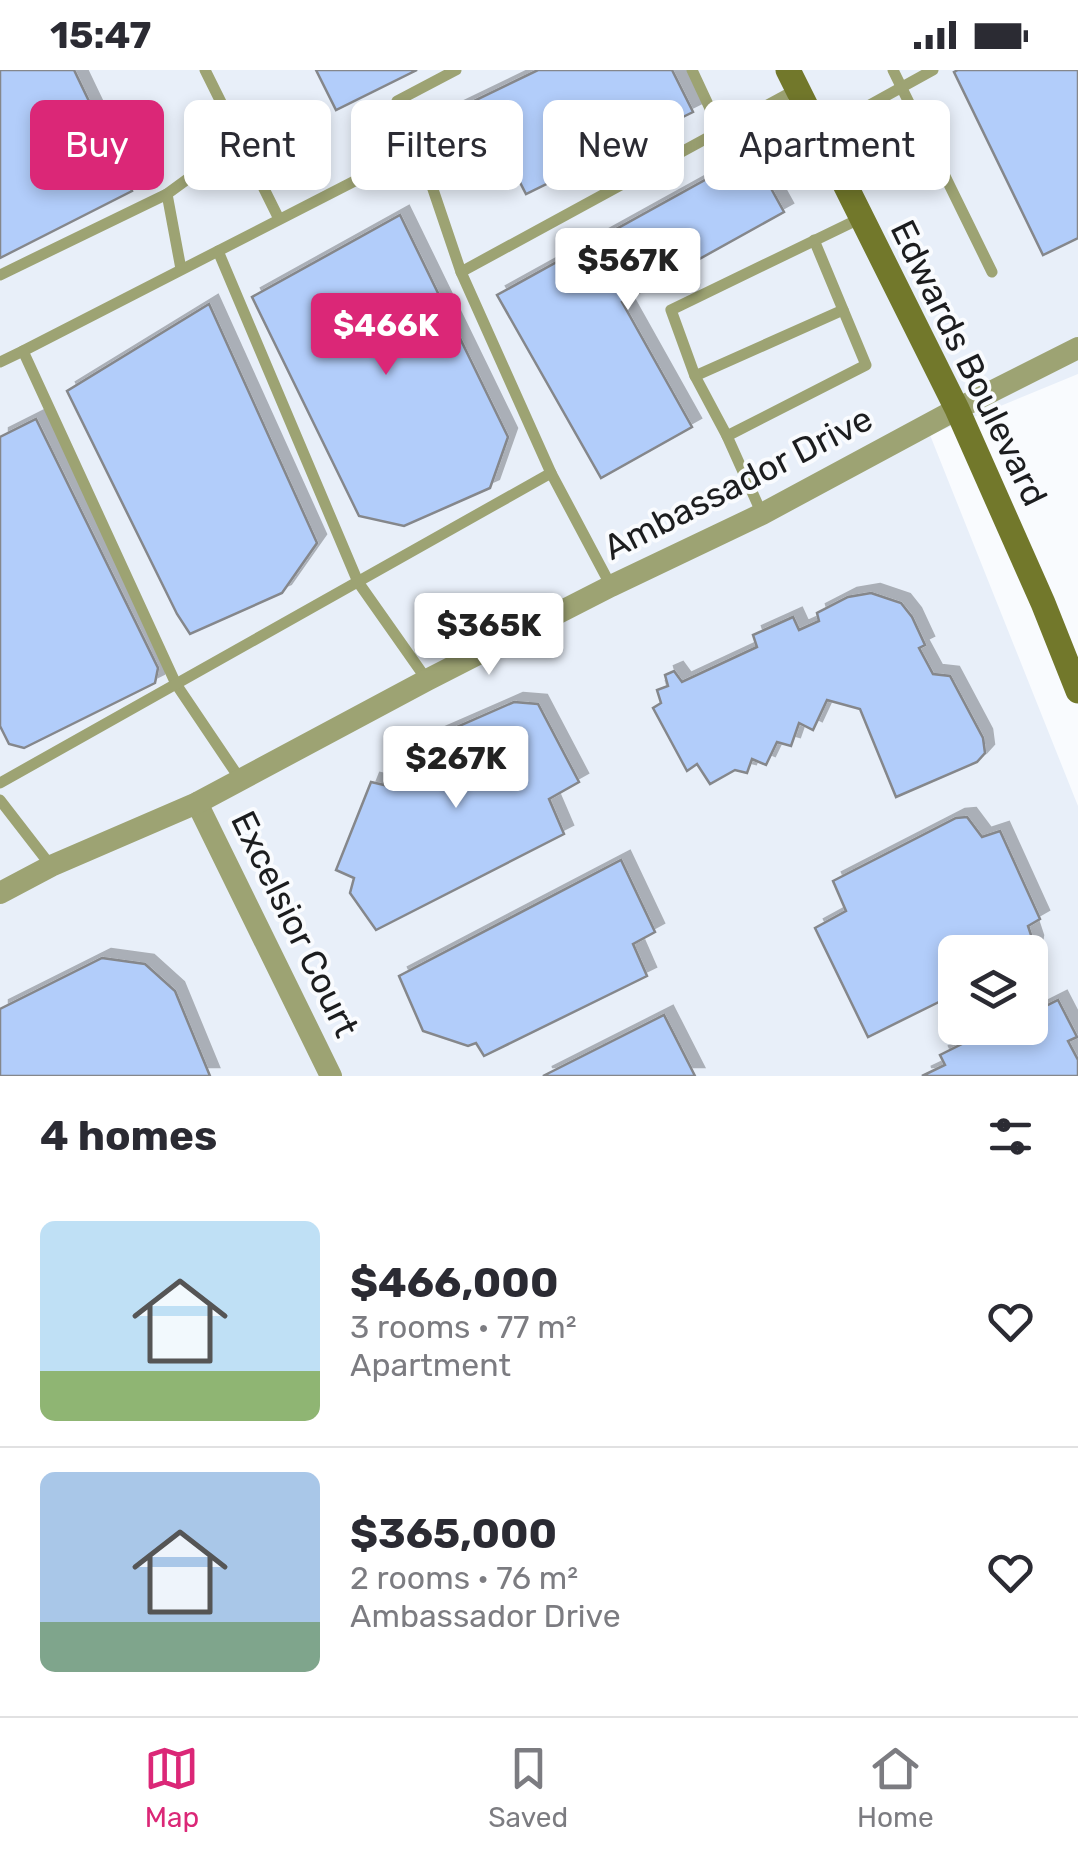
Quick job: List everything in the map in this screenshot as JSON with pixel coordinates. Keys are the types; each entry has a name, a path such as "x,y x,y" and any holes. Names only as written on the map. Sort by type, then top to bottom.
{"street":[{"name":"Edwards Boulevard","path":"847,190 957,409 1078,691"},
{"name":"Ambassador Drive","path":"0,892 197,804 426,680 762,514 1078,348"},
{"name":"Excelsior Court","path":"197,804 331,1076"}],"lane":[{"path":"206,70 221,100"},
{"path":"399,100 456,70"},
{"path":"692,70 706,100"},
{"path":"893,70 992,272"},
{"path":"879,100 933,70"},
{"path":"763,100 793,79"},
{"path":"461,272 704,139"},
{"path":"0,275 167,194 184,182"},
{"path":"0,362 351,182"},
{"path":"265,190 279,219"},
{"path":"433,190 461,272 551,473 612,586"},
{"path":"167,194 181,270"},
{"path":"762,514 695,376 671,310 861,218"},
{"path":"727,436 866,365 814,240"},
{"path":"218,251 358,582 426,680"},
{"path":"695,376 843,310"},
{"path":"22,351 176,684 240,779"},
{"path":"0,783 551,473"},
{"path":"0,800 51,866"}],"shaded area":[{"path":"0,70 1078,70 1078,374 930,435 1078,806 1078,1076 0,1076"}],"building":[{"path":"0,70 74,70 88,100 30,100 30,190 132,191 0,258"},
{"path":"316,70 417,70 336,110"},
{"path":"538,70 672,70 693,112 684,116 684,100 543,100 543,186 526,194 523,100 476,100"},
{"path":"1078,70 1078,238 1043,255 954,72"},
{"path":"704,181 704,190 772,190 784,212 622,302 692,427 601,478 497,295"},
{"path":"400,215 508,437 490,488 404,526 359,516 252,297"},
{"path":"209,304 317,543 282,593 190,634 67,391"},
{"path":"36,419 158,668 155,683 24,748 9,744 0,726 0,437"},
{"path":"871,593 901,603 925,645 919,648 933,674 950,676 983,738 985,753 977,762 896,797 860,709 827,700 813,730 799,723 791,746 777,742 766,765 752,759 747,773 735,770 710,784 697,764 687,771 653,708 661,703 657,690 668,686 665,675 674,671 682,682 757,647 753,635 793,617 799,630 819,621 817,613 848,597"},
{"path":"514,702 538,704 579,782 549,799 564,834 376,930 350,893 354,878 336,870 371,782 384,785 393,755"},
{"path":"967,817 982,837 1000,831 1040,919 1028,926 1031,935 938,935 938,1002 868,1037 815,928 846,911 833,881 956,818"},
{"path":"621,860 655,932 633,944 647,976 484,1056 476,1043 468,1046 423,1031 399,976"},
{"path":"102,958 145,964 175,991 210,1076 0,1076 0,1009"},
{"path":"1058,1000 1077,1037 1068,1041 1078,1060 1078,1076 922,1076 945,1065 940,1055 960,1045 1048,1045 1048,1005"},
{"path":"664,1015 695,1076 543,1076"}]}
